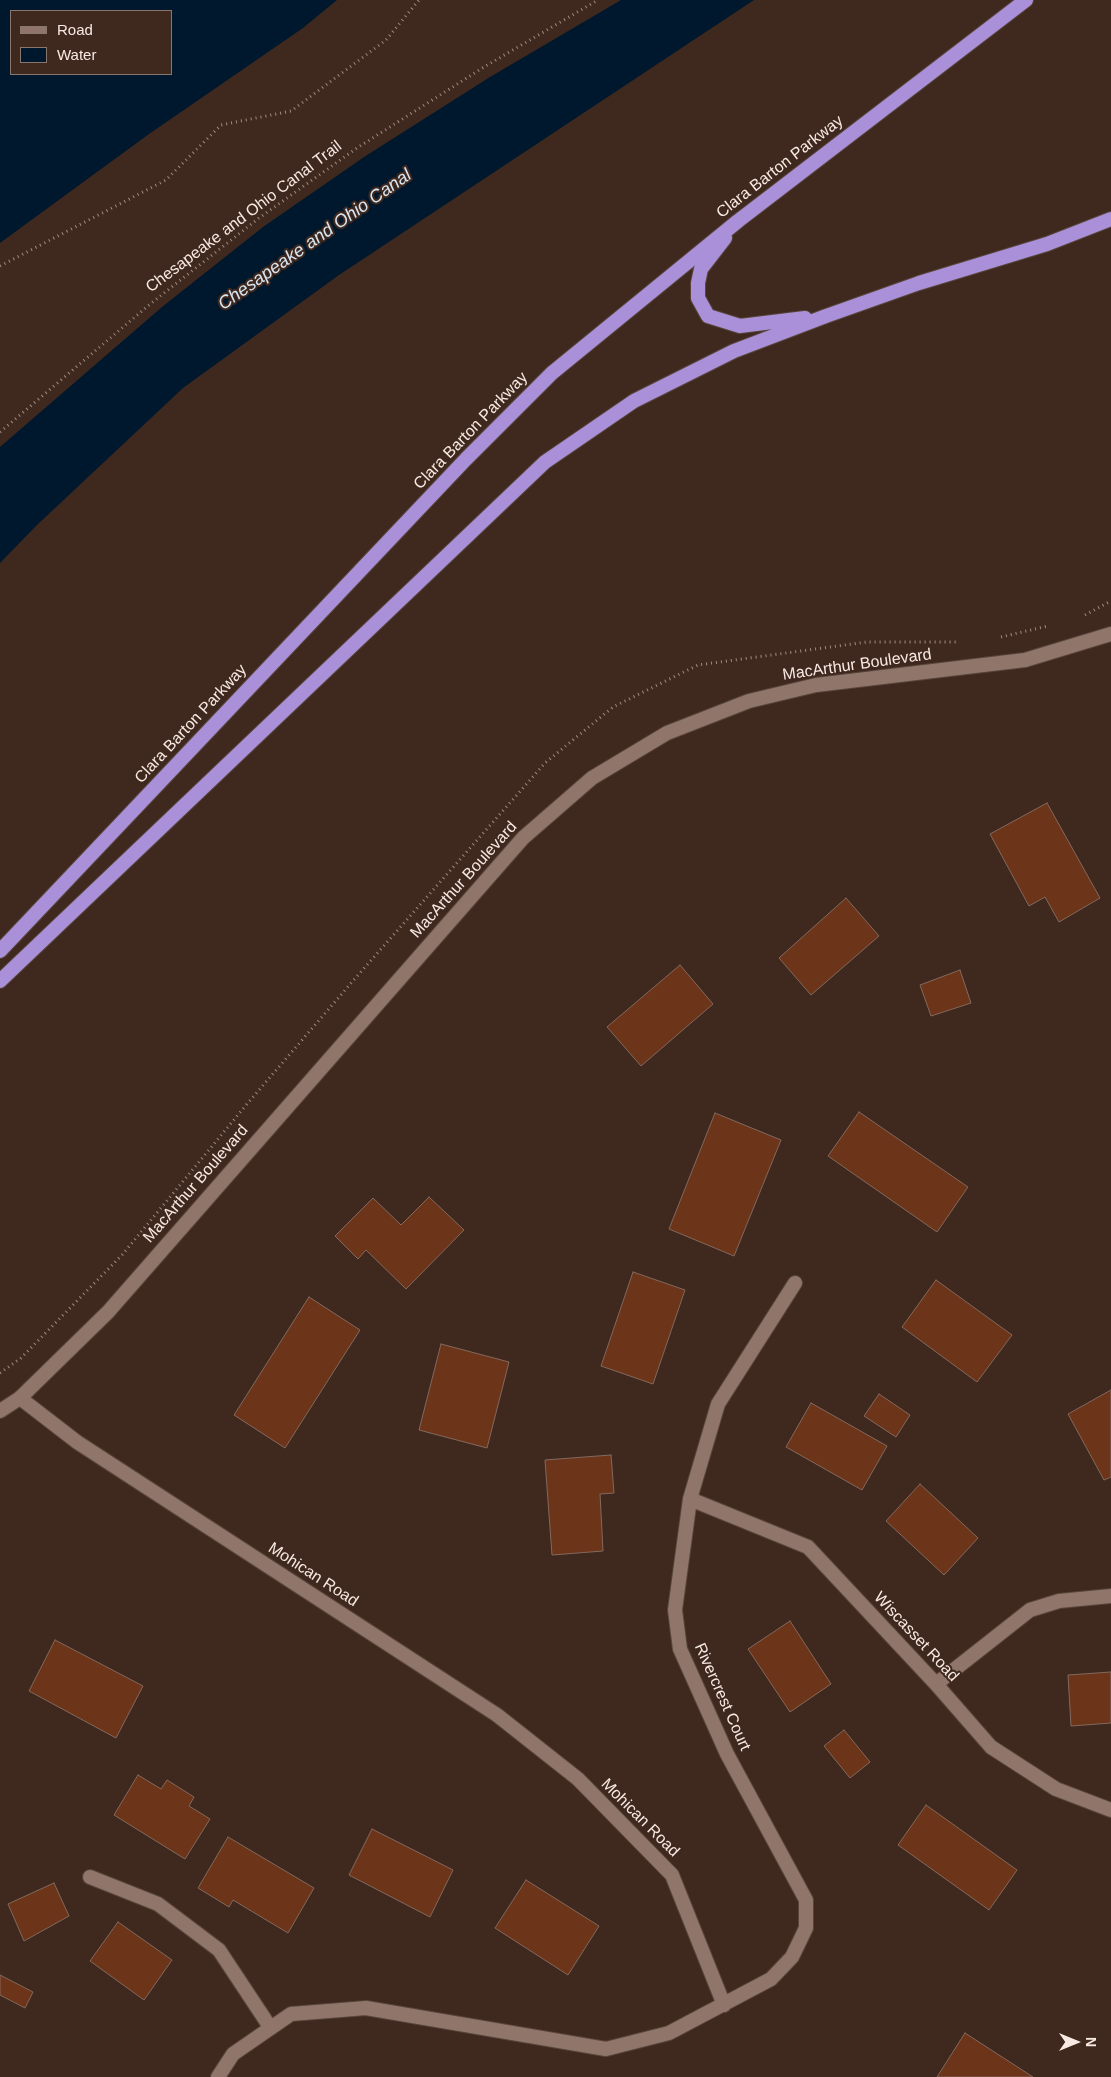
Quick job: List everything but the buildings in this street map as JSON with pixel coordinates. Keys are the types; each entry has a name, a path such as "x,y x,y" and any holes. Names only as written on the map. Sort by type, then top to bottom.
{"highway":[{"name":"Clara Barton Parkway","path":"0,951 466,459 552,373 738,220 1026,0"},
{"path":"0,982 545,462 634,401 734,351 919,283 1047,244 1111,219"},
{"path":"738,220 702,269 698,283 698,298 708,316 740,326 826,316"}],"street":[{"name":"MacArthur Boulevard","path":"0,1411 20,1398 108,1312 523,838 592,778 667,733 749,701 816,686 1025,660 1111,634"},
{"name":"Rivercrest Court","path":"724,2005 771,1979 792,1957 806,1928 806,1900 727,1754 680,1649 675,1610 690,1499 718,1404 795,1283"},
{"name":"Mohican Road","path":"20,1398 77,1442 497,1715 578,1779 672,1875 724,2005"},
{"name":"Wiscasset Road","path":"690,1499 808,1547 936,1684 991,1747 1056,1789 1111,1810"},
{"path":"936,1684 1030,1610 1058,1601 1111,1596"},
{"path":"90,1877 158,1904 218,1950 270,2027"},
{"path":"218,2077 234,2054 291,2014 366,2008 606,2049 670,2033 724,2005"}],"path":[{"path":"0,266 166,180 221,125 291,111 386,40 419,0"},
{"name":"Chesapeake and Ohio Canal Trail","path":"0,432 149,305 258,218 357,148 484,67 598,0"},
{"path":"1079,619 1111,601"},
{"path":"996,638 1051,625"},
{"path":"0,1373 20,1358 122,1256 247,1104 545,763 613,707 698,666 868,642 960,642"}],"water":[{"path":"0,0 337,0 303,28 149,134 0,243"},
{"name":"Chesapeake and Ohio Canal","path":"621,0 754,0 339,275 183,388 37,525 0,563 0,447 162,307 263,227 364,157 490,77"}]}
